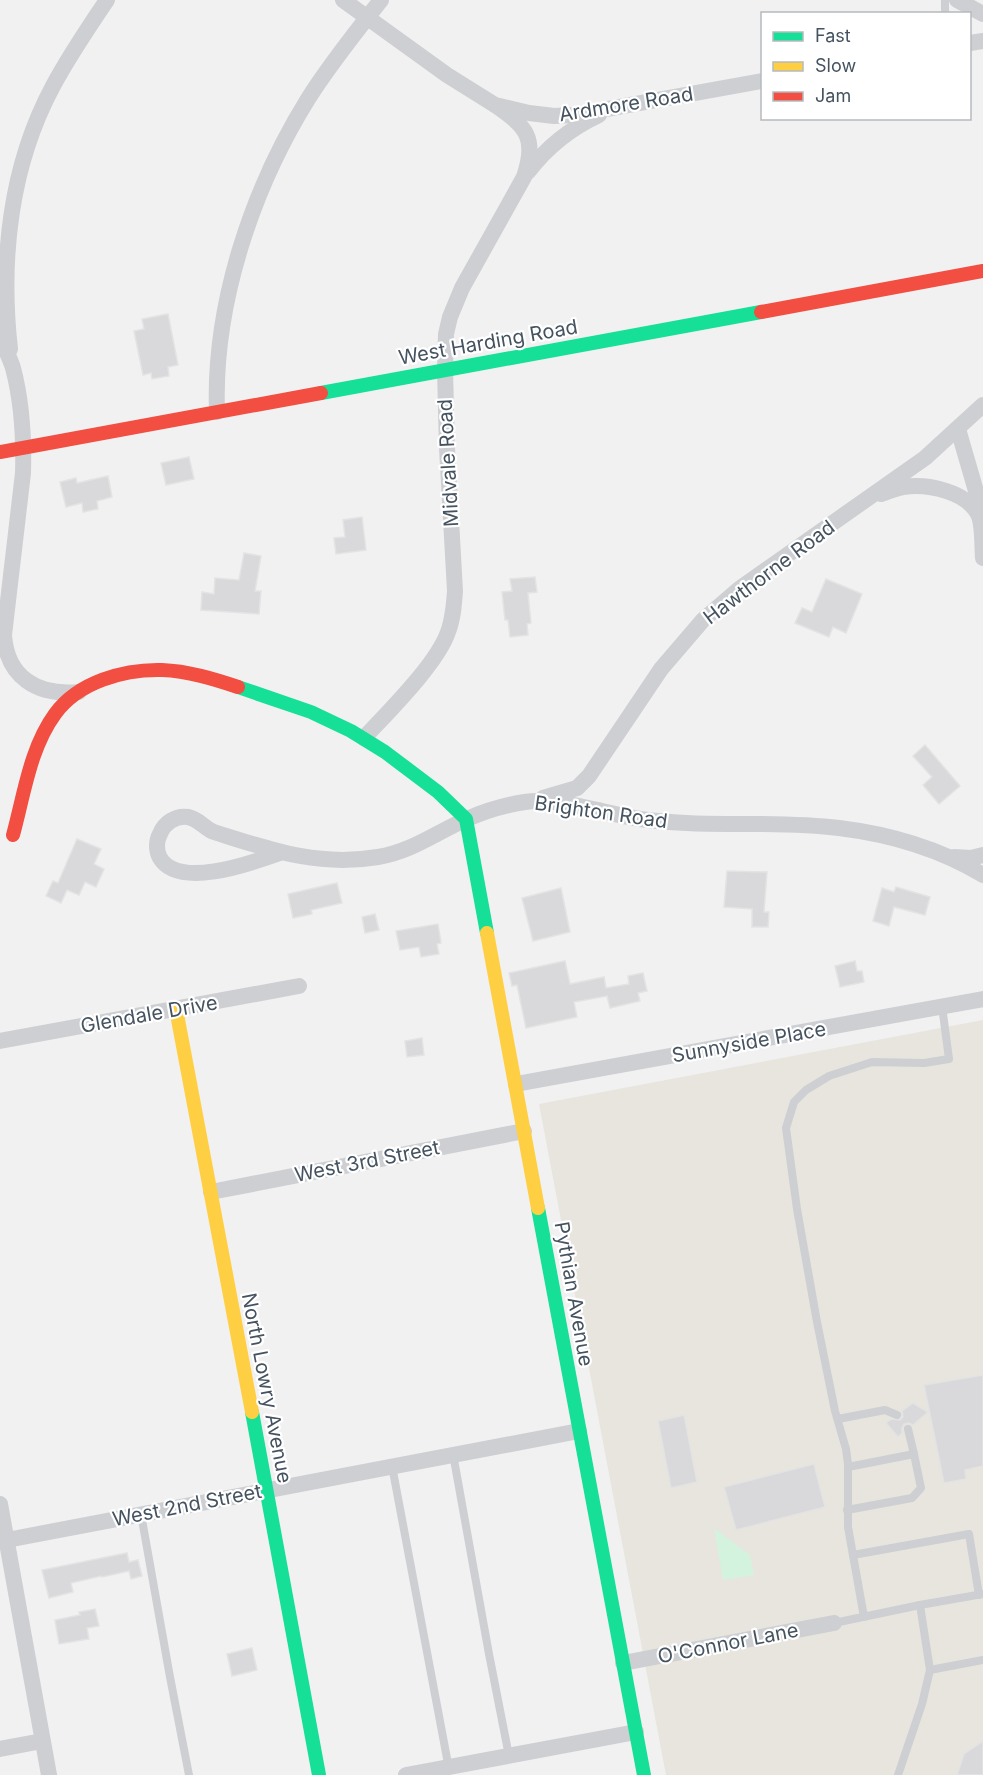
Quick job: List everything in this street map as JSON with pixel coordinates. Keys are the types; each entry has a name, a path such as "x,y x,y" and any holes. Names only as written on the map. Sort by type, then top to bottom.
{"street":[{"path":"79,692 52,692 28,682 16,672 5,649 4,635 23,447 6,320 5,216 33,132 52,88 107,0"},
{"name":"Ardmore Road","path":"343,0 447,75 495,105 529,113 554,116 613,109 761,81"},
{"path":"217,412 218,356 225,314 236,264 249,223 285,139 308,99 335,58 381,0"},
{"path":"957,0 983,14"},
{"name":"Midvale Road","path":"495,105 521,126 526,135 530,158 524,177"},
{"name":"Midvale Road","path":"364,738 439,651 448,634 453,613 455,591 445,370 446,334 450,317 462,288 524,177 539,158 561,138 582,123 613,109"},
{"name":"West Harding Road","path":"0,452 983,271"},
{"path":"0,337 13,368"},
{"name":"Hawthorne Road","path":"527,801 577,788 590,776 661,669 703,620 739,590 926,458 983,405"},
{"path":"958,429 976,491 983,558"},
{"path":"864,501 902,487 931,488 958,496 968,502 980,519"},
{"path":"13,836 40,743 48,725 66,702 79,692 120,675 162,670 189,674 295,706 337,723 364,738 456,805 466,819"},
{"name":"Brighton Road","path":"280,853 250,863 194,873 180,871 165,864 157,849 162,829 169,822 188,817 207,830 280,853 323,860 380,857 426,841 466,819 500,807 527,801 546,801 640,819 685,823 836,828 871,833 945,856 983,875"},
{"name":"Pythian Avenue","path":"466,819 644,1775"},
{"path":"945,856 971,858 983,855"},
{"name":"Glendale Drive","path":"0,1041 299,986"},
{"name":"Sunnyside Place","path":"516,1084 983,999"},
{"name":"North Lowry Avenue","path":"176,1009 319,1775"},
{"name":"West 3rd Street","path":"210,1192 524,1131"},
{"name":"West 2nd Street","path":"7,1540 579,1431"},
{"path":"0,1504 49,1775"},
{"name":"O'Connor Lane","path":"623,1663 834,1623"},
{"path":"406,1775 449,1771 509,1756 636,1732"},
{"path":"0,1749 42,1741"}],"lane":[{"path":"864,1617 847,1510 846,1449 837,1419 797,1209 786,1128 794,1102 806,1090 829,1076 872,1062 924,1063 949,1059 942,1006"},
{"path":"837,1419 885,1410 897,1415"},
{"path":"847,1510 912,1498 921,1488 908,1429"},
{"path":"453,1454 509,1756"},
{"path":"848,1467 914,1454"},
{"path":"392,1466 449,1771"},
{"path":"141,1514 189,1775"},
{"path":"834,1623 981,1594 969,1534 853,1555"},
{"path":"898,1775 922,1704 930,1670 920,1605"},
{"path":"930,1670 983,1660"}],"shaded area":[{"path":"983,1020 983,1775 666,1775 539,1104"}],"green space":[{"path":"714,1528 750,1555 754,1575 723,1580"}],"building":[{"path":"168,314 178,365 168,367 169,376 152,379 151,373 143,375 134,331 144,329 142,319"},
{"path":"189,457 194,479 166,485 161,463"},
{"path":"108,476 112,497 97,501 98,509 83,512 82,503 66,507 60,482 76,478 77,483"},
{"path":"362,517 366,550 336,554 334,538 345,537 343,520"},
{"path":"244,553 261,556 255,591 261,591 259,614 201,610 202,592 214,594 215,578 239,580"},
{"path":"535,577 537,592 528,593 531,623 527,624 528,635 510,637 508,620 505,620 502,592 512,591 510,579"},
{"path":"826,579 862,594 846,633 833,627 829,637 795,623 802,608 812,612"},
{"path":"925,745 960,786 939,804 923,785 932,777 913,756"},
{"path":"77,839 101,849 94,864 104,869 96,887 85,882 79,895 67,890 61,903 46,896 53,881 58,883"},
{"path":"727,871 767,872 764,912 769,912 768,927 752,927 752,909 724,907"},
{"path":"337,883 342,903 311,910 312,914 293,918 288,894"},
{"path":"896,887 930,897 925,915 894,907 889,926 873,921 882,888 894,892"},
{"path":"561,888 570,932 533,941 522,898"},
{"path":"375,914 379,930 365,933 362,917"},
{"path":"438,924 441,943 437,944 439,954 421,957 419,947 400,950 396,931"},
{"path":"565,961 570,984 604,977 606,988 629,984 628,976 643,973 647,991 638,993 640,1001 610,1008 607,996 574,1002 577,1017 526,1028 517,985 512,986 509,973"},
{"path":"855,961 857,971 862,971 864,982 840,987 835,966"},
{"path":"422,1038 424,1055 407,1057 405,1041"},
{"path":"983,1375 983,1466 965,1470 966,1479 944,1483 924,1385"},
{"path":"913,1403 928,1412 913,1425 904,1424 902,1433 898,1437 886,1423 891,1419 900,1420 903,1417 902,1411"},
{"path":"684,1415 697,1482 671,1488 658,1421"},
{"path":"814,1464 825,1507 736,1530 724,1487"},
{"path":"127,1553 129,1562 138,1560 142,1576 131,1579 129,1571 71,1583 73,1592 49,1598 42,1570"},
{"path":"95,1609 99,1626 87,1628 89,1639 59,1644 55,1620 80,1615 79,1612"},
{"path":"252,1648 257,1670 232,1676 227,1654"},
{"path":"983,1741 983,1775 957,1775 964,1754"}],"traffic: fast":[{"path":"321,393 761,312"},
{"path":"238,687 311,712 351,731 385,752 438,792 466,819 487,933"},
{"path":"538,1208 644,1775"},
{"path":"252,1412 319,1775"}],"traffic: slow":[{"path":"487,933 538,1208"},
{"path":"176,1009 252,1412"}],"traffic: jam":[{"path":"761,312 983,271"},
{"path":"0,452 321,393"},
{"path":"13,835 39,742 55,714 76,693 118,675 147,670 191,674 238,687"}]}
